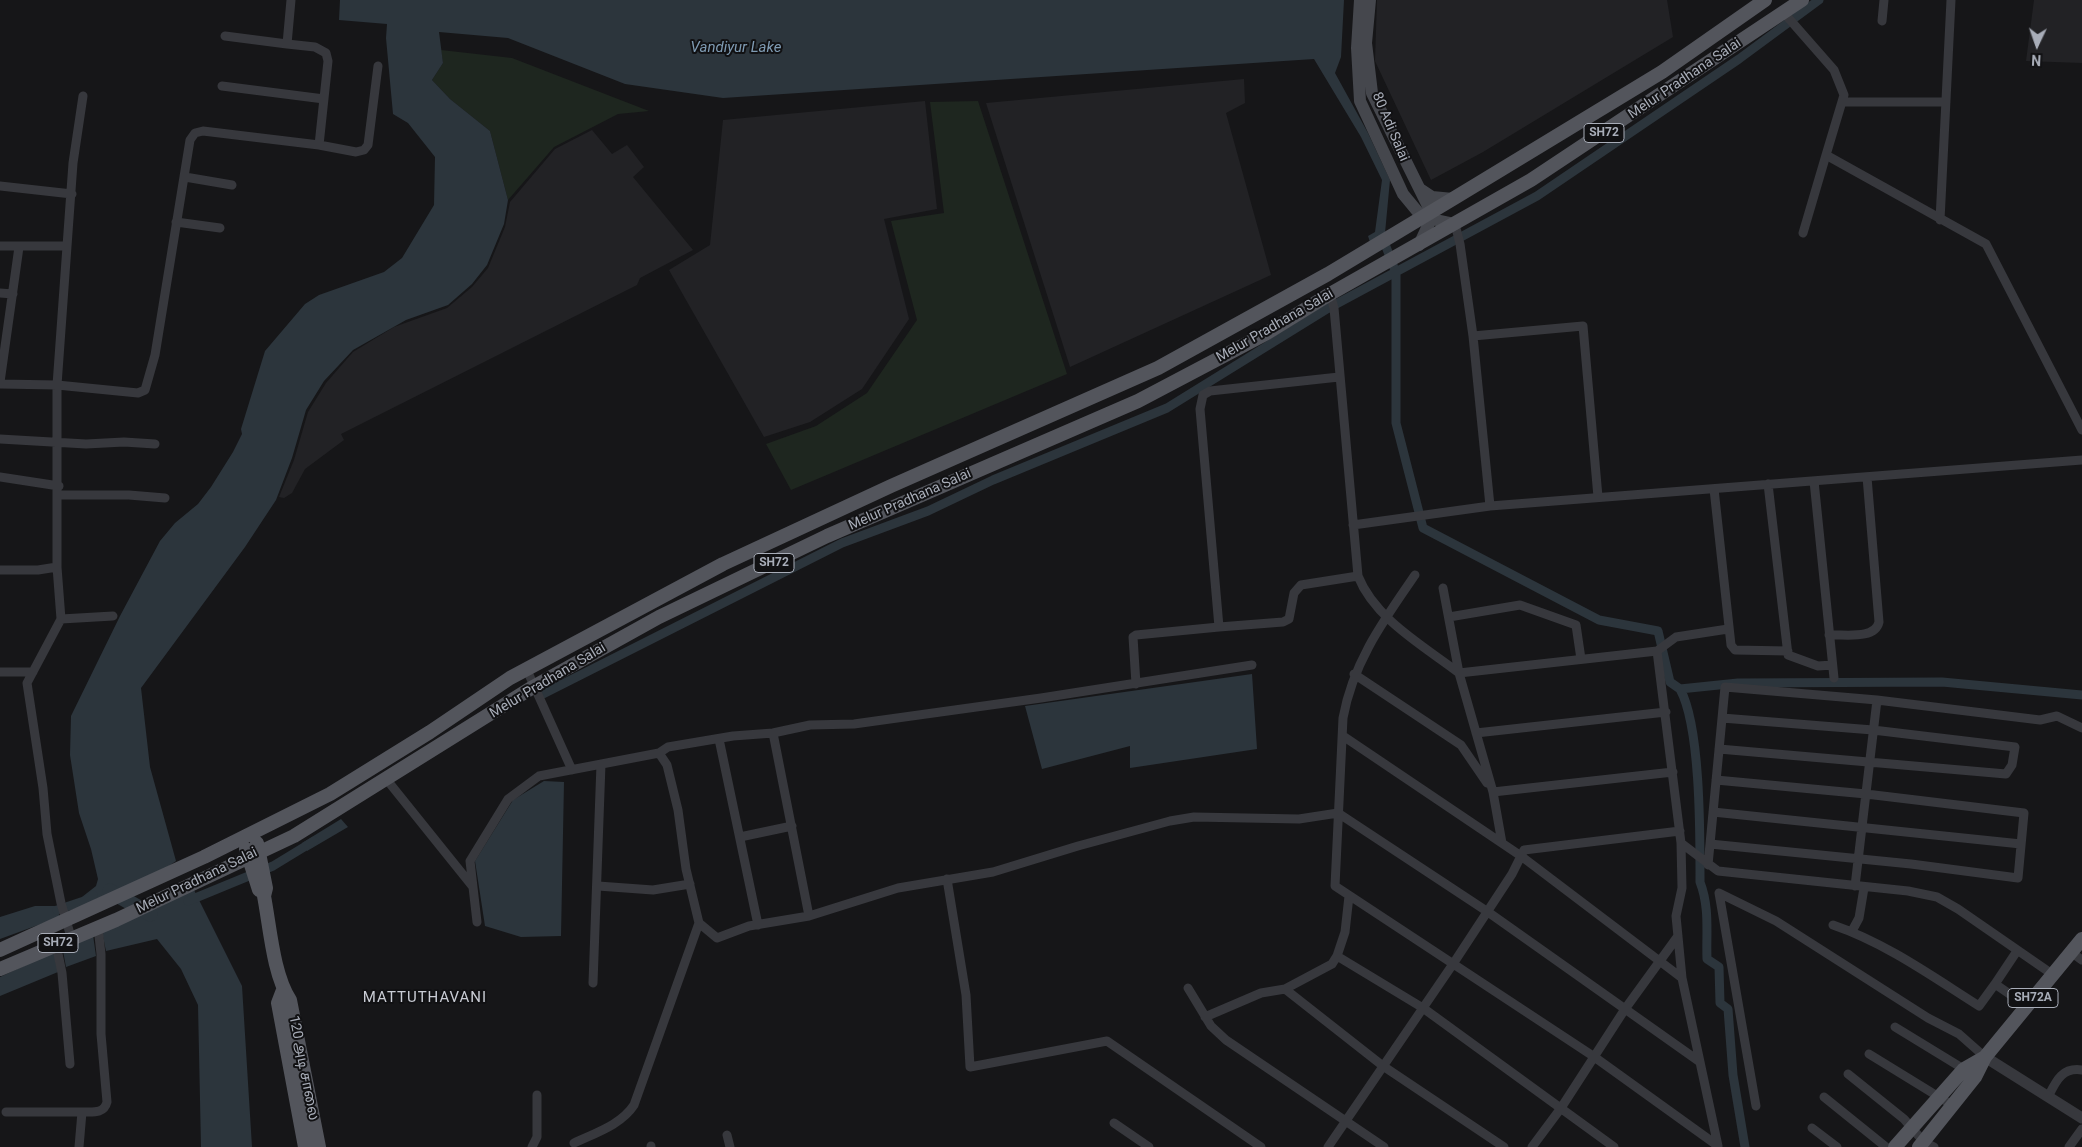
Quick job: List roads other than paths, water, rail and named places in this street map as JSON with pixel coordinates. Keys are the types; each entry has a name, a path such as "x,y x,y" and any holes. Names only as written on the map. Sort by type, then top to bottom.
{"main road":[{"name":"80 Adi Salai","path":"1360,0 1357,48 1360,101 1403,194 1428,216"},
{"name":"80 Adi Salai","path":"1370,0 1366,43 1372,93 1418,188 1428,216"},
{"name":"Melur Pradhana Salai","path":"0,950 65,918 101,904 249,836 330,794 430,732 526,668 735,558 1158,368 1428,216 1662,72 1765,0"},
{"name":"Melur Pradhana Salai","path":"0,969 57,947 71,938 98,930 294,836 387,780 428,752 533,687 659,617 827,536 1138,401 1267,333 1330,294 1400,255 1456,227 1785,15 1802,0"},
{"path":"1418,188 1432,197 1453,199"},
{"path":"1402,229 1408,213 1403,194"},
{"path":"1419,245 1428,216 1456,227"},
{"name":"120 அடி சாலை","path":"249,836 258,873 266,888 264,896 283,990 290,1000 319,1147"},
{"name":"SH72A","path":"1895,1147 1940,1097 1970,1073 1985,1057 2052,974 2076,956 2082,939"},
{"name":"120 அடி சாலை","path":"283,990 278,1004 305,1147"},
{"name":"SH72A","path":"1925,1145 1952,1105 1970,1073"}],"street":[{"path":"287,44 291,0"},
{"path":"1882,21 1884,0"},
{"path":"1940,220 1951,0"},
{"path":"1785,15 1834,70 1844,95 1802,233"},
{"path":"225,36 315,47 326,53 328,61 319,145"},
{"path":"19,247 0,383 58,385 138,393 145,390 155,356 176,222 186,177 190,140 195,133 203,131 319,145 356,152 364,150 368,144 378,66"},
{"path":"222,86 324,99"},
{"path":"71,938 61,903 47,834 43,788 27,683 61,619 57,567 59,490 56,441 58,385 73,163 84,96"},
{"path":"1843,102 1946,102"},
{"path":"1826,155 1986,244 2082,430"},
{"path":"186,177 232,185"},
{"path":"0,186 72,194"},
{"path":"176,222 220,228"},
{"path":"1456,227 1473,336 1490,506"},
{"path":"0,246 67,246"},
{"path":"0,293 13,294"},
{"path":"1330,294 1334,308 1338,377 1358,576 1362,587 1386,617 1459,673 1659,649 1676,637 1728,629"},
{"path":"1473,336 1583,326 1598,498"},
{"path":"1219,627 1200,401 1203,395 1210,391 1338,377"},
{"path":"0,439 156,444"},
{"path":"1353,525 1422,517 1490,506 2082,460"},
{"path":"0,477 59,490 165,498"},
{"path":"1829,635 1872,633 1878,628 1867,477"},
{"path":"1814,481 1834,678"},
{"path":"1768,484 1788,655 1818,666 1832,665"},
{"path":"1714,488 1729,640 1734,650 1788,651"},
{"path":"0,570 38,570 57,567"},
{"path":"1415,575 1366,650 1354,674 1348,695 1342,736 1335,886 1593,1056 1718,1147"},
{"path":"1136,684 1133,637 1136,635 1282,622 1290,619 1294,593 1301,585 1358,576"},
{"path":"1443,588 1459,673 1493,792 1502,843"},
{"path":"1449,617 1520,605 1576,625 1581,659"},
{"path":"61,619 112,616"},
{"path":"1659,649 1681,843 1682,888 1676,916 1682,978 1718,1147"},
{"path":"477,922 470,861 508,799 539,776 659,753 668,747 733,736 772,733 810,725 854,724 1136,684 1252,665"},
{"path":"526,668 572,770"},
{"path":"0,672 33,672"},
{"path":"1354,674 1461,745 1493,792"},
{"path":"1702,860 1710,844 1724,688 1877,700 2040,720 2057,716 2082,728"},
{"path":"1852,931 1859,918 1858,860 1877,700"},
{"path":"1476,733 1666,712"},
{"path":"1719,749 2006,774 2012,765 2015,747 1874,730 1722,718"},
{"path":"772,733 809,916"},
{"path":"1342,736 1521,856 1682,978"},
{"path":"719,739 758,925"},
{"path":"574,1143 628,1115 634,1105 699,923 690,884 678,810 666,765 659,753"},
{"path":"593,983 601,764"},
{"path":"1493,792 1673,772"},
{"path":"387,780 473,888"},
{"path":"1710,844 1911,864 2018,878 2024,813 1866,794 1716,780"},
{"path":"1713,812 2021,844"},
{"path":"699,923 717,938 758,925 809,916 898,888 994,872 1078,846 1194,817 1300,819 1338,813 1488,912 1700,1062"},
{"path":"740,837 792,826"},
{"path":"1328,1147 1488,912 1512,874 1524,850 1680,831"},
{"path":"1681,843 1718,871 1908,892 1937,897 1958,909 2016,951 2052,974"},
{"path":"947,879 966,995 970,1067 1107,1041 1260,1147"},
{"path":"598,886 652,890 690,884"},
{"path":"1756,1106 1719,893 1776,922 1928,1018 1959,1034 1985,1057 2082,1118"},
{"path":"1205,1017 1261,993 1285,989 1325,969 1337,956 1345,932 1349,896"},
{"path":"1833,925 1852,931 1905,959 1980,1006 2016,951"},
{"path":"6,1112 100,1112 106,1107 101,1034 102,954 98,930"},
{"path":"1532,1147 1561,1108 1625,1009 1678,936"},
{"path":"57,947 62,973 70,1064"},
{"path":"1337,956 1423,1008 1614,1147"},
{"path":"1995,984 2027,1006"},
{"path":"1188,988 1205,1017 1226,1040 1384,1147"},
{"path":"1285,989 1383,1066 1504,1147"},
{"path":"1895,1027 1970,1073"},
{"path":"1869,1054 1952,1105"},
{"path":"2048,1097 2058,1076 2072,1069 2082,1070"},
{"path":"1848,1074 1904,1119 1925,1145"},
{"path":"532,1147 537,1137 537,1095"},
{"path":"1824,1096 1886,1147"},
{"path":"79,1147 82,1112"},
{"path":"1114,1123 1149,1147"},
{"path":"1812,1128 1837,1147"},
{"path":"2069,1147 2082,1129"},
{"path":"728,1135 730,1147"}],"water":[{"name":"Vandiyur Lake","path":"340,0 1344,0 1341,57 1335,73 1368,133 1390,180 1385,233 1370,242 1368,236 1375,232 1382,180 1361,137 1314,59 723,98 625,84 508,38 439,32 443,63 432,80 450,99 490,131 508,200 504,224 487,265 472,284 448,305 406,320 353,350 324,381 306,410 292,458 276,500 245,547 141,688 150,767 176,861 163,870 85,904 82,897 96,886 98,879 91,849 79,813 70,755 71,716 120,616 160,541 175,523 198,504 233,452 242,434 241,429 265,351 305,304 319,295 384,272 402,258 434,205 435,157 408,123 393,114 386,38 387,24 339,20"},
{"path":"1252,674 1257,749 1130,768 1130,746 1042,769 1025,706"},
{"path":"544,781 564,782 561,936 521,937 485,926 475,861 513,800"},
{"path":"341,819 348,827 307,851 302,843"},
{"path":"194,890 242,986 252,1147 201,1147 198,1005 181,969 157,939 106,951 102,932"},
{"path":"35,906 55,906 60,917 0,939 0,917"},
{"path":"93,935 96,956 66,967 63,951"},
{"path":"54,952 58,972 0,996 0,977"}],"waterway":[{"path":"541,695 842,543 928,511 993,480 1167,408 1327,309 1537,196 1739,59 1819,0"},
{"path":"1382,236 1396,273 1396,423 1423,528 1599,620 1658,631 1670,682 1680,689 1738,683 1942,682 2082,695"},
{"path":"1680,689 1687,706 1696,755 1700,882 1707,920 1707,959 1719,967 1720,1003 1728,1009 1733,1075 1745,1147"},
{"path":"188,901 273,866 314,841"},
{"path":"110,891 150,914"},
{"path":"57,910 87,900 93,895"}],"district":[{"name":"MATTUTHAVANI","path":"425,998"}]}
